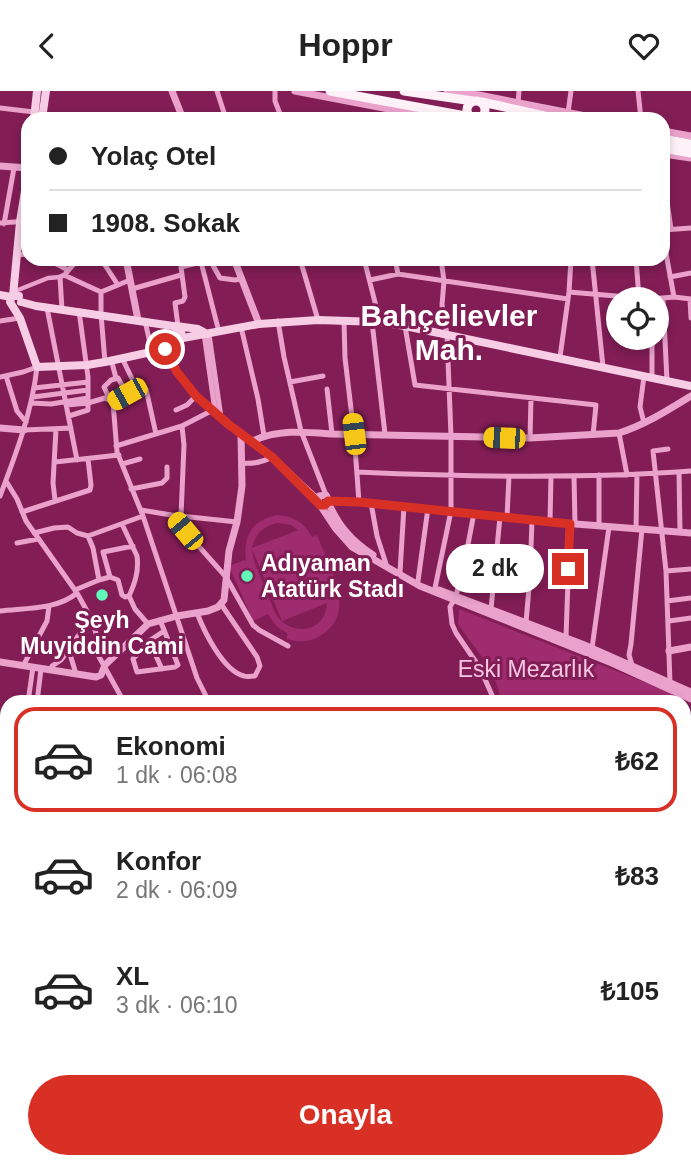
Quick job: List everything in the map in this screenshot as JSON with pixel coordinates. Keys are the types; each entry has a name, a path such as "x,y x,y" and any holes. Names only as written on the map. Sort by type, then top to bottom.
{"highway":[{"path":"330,91 440,112"},
{"path":"404,91 478,98 545,112"},
{"path":"468,112 467,109 478,98"},
{"path":"670,140 691,144"},
{"path":"670,149 691,153"}],"main road":[{"path":"34,112 37,91"},
{"path":"43,112 46,91"},
{"path":"21,234 16,255 16,299 37,367 105,362 165,349 183,338 278,321 318,320 405,326 691,386"},
{"path":"0,297 47,308 142,320 207,334"},
{"path":"176,326 183,338"}],"street":[{"path":"172,91 180,112"},
{"path":"217,91 224,112"},
{"path":"275,91 279,112"},
{"path":"295,91 404,112"},
{"path":"447,91 518,103 550,112"},
{"path":"518,103 519,91"},
{"path":"565,112 570,91"},
{"path":"638,91 640,112"},
{"path":"0,108 21,113"},
{"path":"670,132 691,136"},
{"path":"670,155 691,158"},
{"path":"0,166 21,169"},
{"path":"13,168 2,224 21,221"},
{"path":"670,222 671,229 691,229"},
{"path":"16,255 21,255"},
{"path":"55,266 64,274 101,292 130,280"},
{"path":"16,299 48,278 64,274 71,266"},
{"path":"106,266 118,285"},
{"path":"129,266 132,289 152,352"},
{"path":"176,326 175,303 183,301 185,297 181,267 185,266"},
{"path":"202,266 219,332"},
{"path":"214,266 220,278 241,279"},
{"path":"236,266 259,324"},
{"path":"301,266 318,320"},
{"path":"366,266 376,322 384,434"},
{"path":"396,266 398,274"},
{"path":"435,588 451,511 451,436 447,335 442,305 443,266"},
{"path":"560,357 571,266"},
{"path":"592,266 603,367"},
{"path":"637,266 638,287"},
{"path":"668,266 674,297"},
{"path":"670,277 691,273"},
{"path":"62,310 64,274"},
{"path":"370,280 398,274 569,296 606,296"},
{"path":"132,289 181,275"},
{"path":"101,292 105,362 112,363 116,378 104,387 112,401 116,446 142,513 197,678 206,695"},
{"path":"669,298 691,299 691,318"},
{"path":"47,308 77,460"},
{"path":"69,415 88,410 87,365 79,311"},
{"path":"0,321 20,318"},
{"path":"278,321 301,431 324,501 343,538 361,554 420,586 566,637 691,692"},
{"path":"344,321 359,502"},
{"path":"405,326 415,385 596,405 593,435"},
{"path":"241,327 264,436"},
{"path":"207,334 216,413"},
{"path":"165,349 177,372 196,396 324,501 347,534 386,564 454,598 684,695"},
{"path":"644,423 640,407 648,377 651,350"},
{"path":"665,350 667,381"},
{"path":"122,358 137,389"},
{"path":"0,494 25,426 37,367 3,376 25,426"},
{"path":"290,382 323,376"},
{"path":"111,380 118,378 127,394"},
{"path":"32,400 88,382"},
{"path":"34,388 88,390"},
{"path":"32,400 51,404 105,398 112,401 143,388 146,389 156,434"},
{"path":"327,389 332,434"},
{"path":"176,411 196,396"},
{"path":"253,441 264,436 301,431 530,438 619,433 657,417 691,396"},
{"path":"530,438 531,398"},
{"path":"116,446 216,413"},
{"path":"181,516 184,445 182,426"},
{"path":"0,428 71,428"},
{"path":"55,500 53,483 56,429"},
{"path":"619,433 626,475"},
{"path":"0,662 96,677 101,675 105,665 149,624 216,608 221,604 225,596 229,551 242,486 241,434"},
{"path":"668,449 653,451 666,571 669,681 676,695"},
{"path":"55,462 119,456"},
{"path":"242,463 249,464 272,457"},
{"path":"22,512 91,488 88,459"},
{"path":"122,464 140,459"},
{"path":"131,489 162,483 167,478 167,467"},
{"path":"357,472 451,476 573,476 691,471"},
{"path":"679,472 680,532"},
{"path":"632,665 629,655 639,529 637,474"},
{"path":"599,475 599,526"},
{"path":"491,609 509,476"},
{"path":"550,522 551,476"},
{"path":"566,637 573,476"},
{"path":"6,481 36,536 91,617 97,637 98,655 120,695"},
{"path":"324,501 691,533"},
{"path":"371,503 386,564"},
{"path":"400,572 404,506"},
{"path":"418,581 428,508"},
{"path":"17,543 54,528 68,527 88,536 122,524 142,513 236,522"},
{"path":"474,513 466,555 450,607 452,625 480,668 492,695"},
{"path":"171,515 226,577 253,625 288,646"},
{"path":"526,622 532,520"},
{"path":"122,524 138,556 135,582 129,596 135,609 149,624"},
{"path":"592,648 609,527"},
{"path":"88,536 99,580"},
{"path":"110,577 103,552 133,546"},
{"path":"666,571 691,569"},
{"path":"0,611 49,606 73,597 76,592 110,577 119,581 122,596 129,596"},
{"path":"667,601 691,598"},
{"path":"197,613 207,638 225,662 243,676 255,675 260,666 257,657 221,604"},
{"path":"23,666 47,621 49,606"},
{"path":"51,670 51,666 61,660 91,617"},
{"path":"668,621 691,618"},
{"path":"160,620 178,665 137,672 133,659 149,641 164,631"},
{"path":"149,641 162,669"},
{"path":"70,647 76,674"},
{"path":"669,651 691,647"},
{"path":"30,695 37,668"},
{"path":"37,668 37,695"}],"green space":[{"path":"277,515 293,518 305,527 312,537 317,535 333,573 339,600 333,624 315,639 287,639 287,633 276,626 268,614 253,621 229,566 246,561 248,537 255,525","holes":["278,523 291,525 298,530 252,548 260,531 268,526","252,549 282,621 275,613 254,561","327,603 321,621 314,626 298,629 282,621"]},
{"name":"Eski Mezarlık","path":"459,609 672,695 500,695 489,667 458,624"}],"place":[{"name":"Adıyaman Atatürk Stadı","path":"247,576"},
{"name":"Şeyh Muyiddin Cami","path":"102,595"}],"district":[{"name":"Bahçelievler Mah.","path":"449,334"}],"route":[{"path":"165,349 177,372 196,396 272,457 320,505 325,505 328,501 359,502 570,524 568,569"}]}
